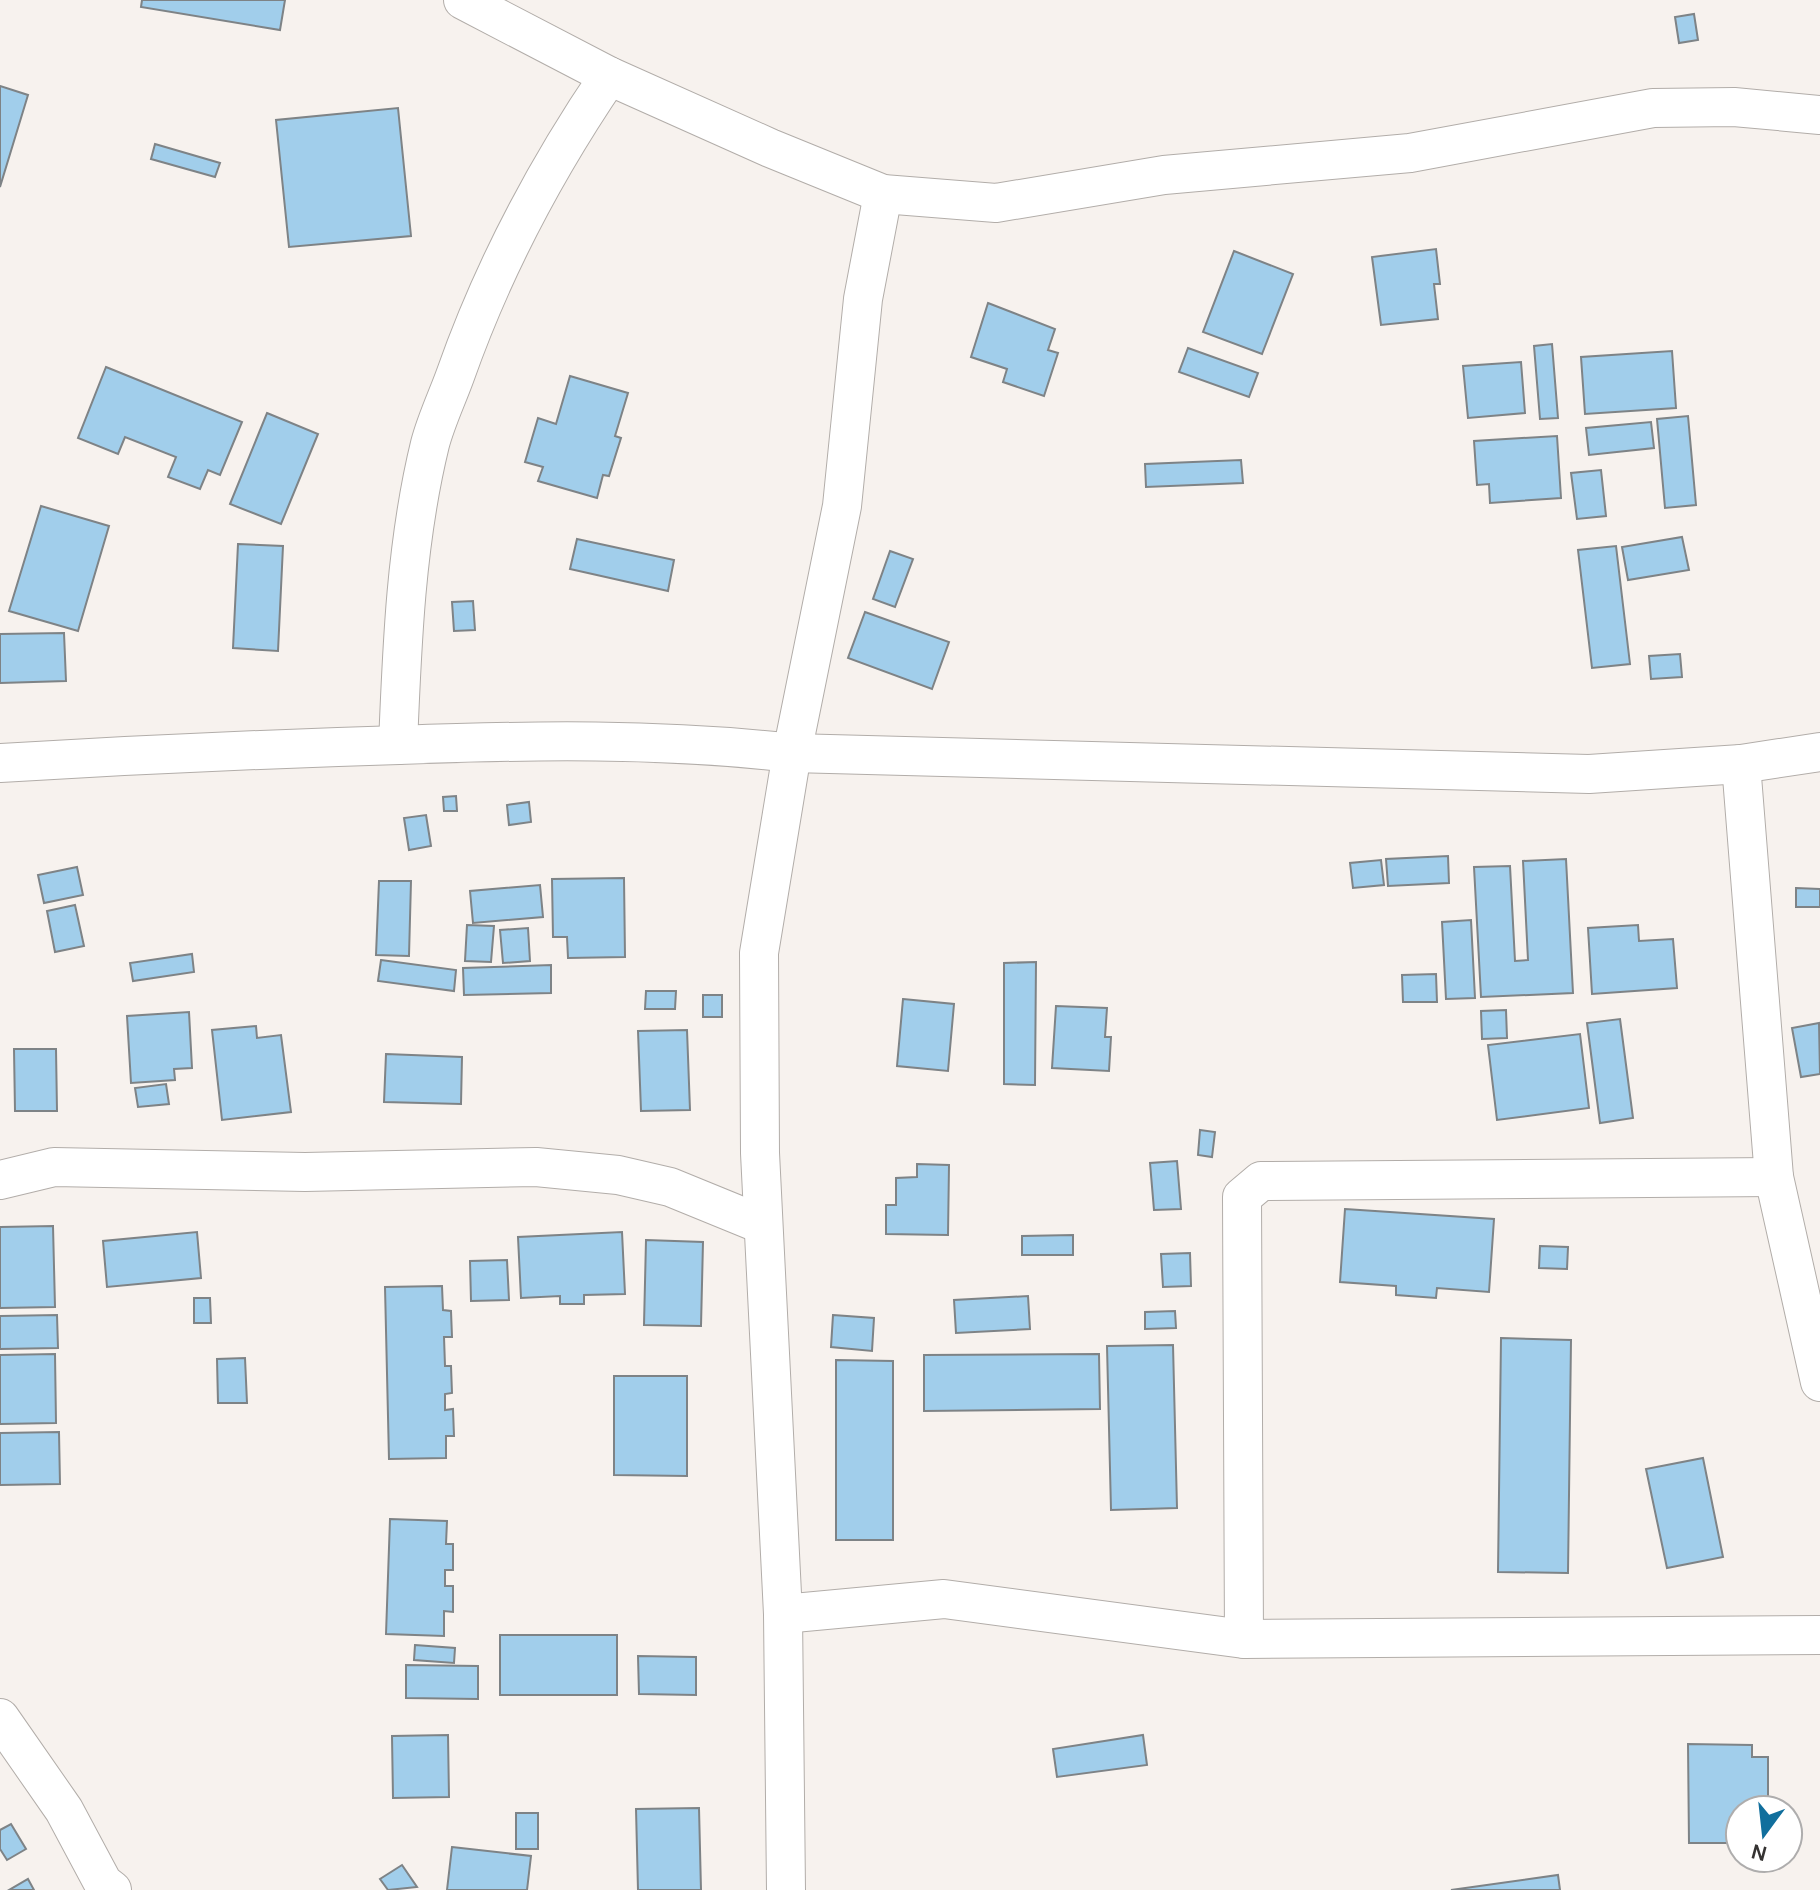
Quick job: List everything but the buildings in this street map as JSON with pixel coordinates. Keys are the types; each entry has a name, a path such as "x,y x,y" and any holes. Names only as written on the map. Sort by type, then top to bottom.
{"street":[{"path":"463,0 609,76 770,148 883,194 996,203 1164,175 1410,153 1653,108 1734,107 1820,115"},
{"path":"398,745 403,607 430,444 471,330 509,242 564,141 609,76"},
{"path":"786,1890 783,1614 763,1225 759,953 792,753 842,506 863,299 883,194"},
{"path":"0,763 562,739 734,747 792,753 1589,774 1741,764 1820,752"},
{"path":"1741,764 1774,1177 1820,1382"},
{"path":"0,1180 54,1167 305,1172 536,1167 618,1175 670,1187 763,1225"},
{"path":"1244,1639 1242,1197 1250,1186 1261,1181 1774,1177"},
{"path":"783,1614 944,1599 1244,1639 1820,1635"},
{"path":"0,1718 64,1810 103,1883 112,1890"}]}
